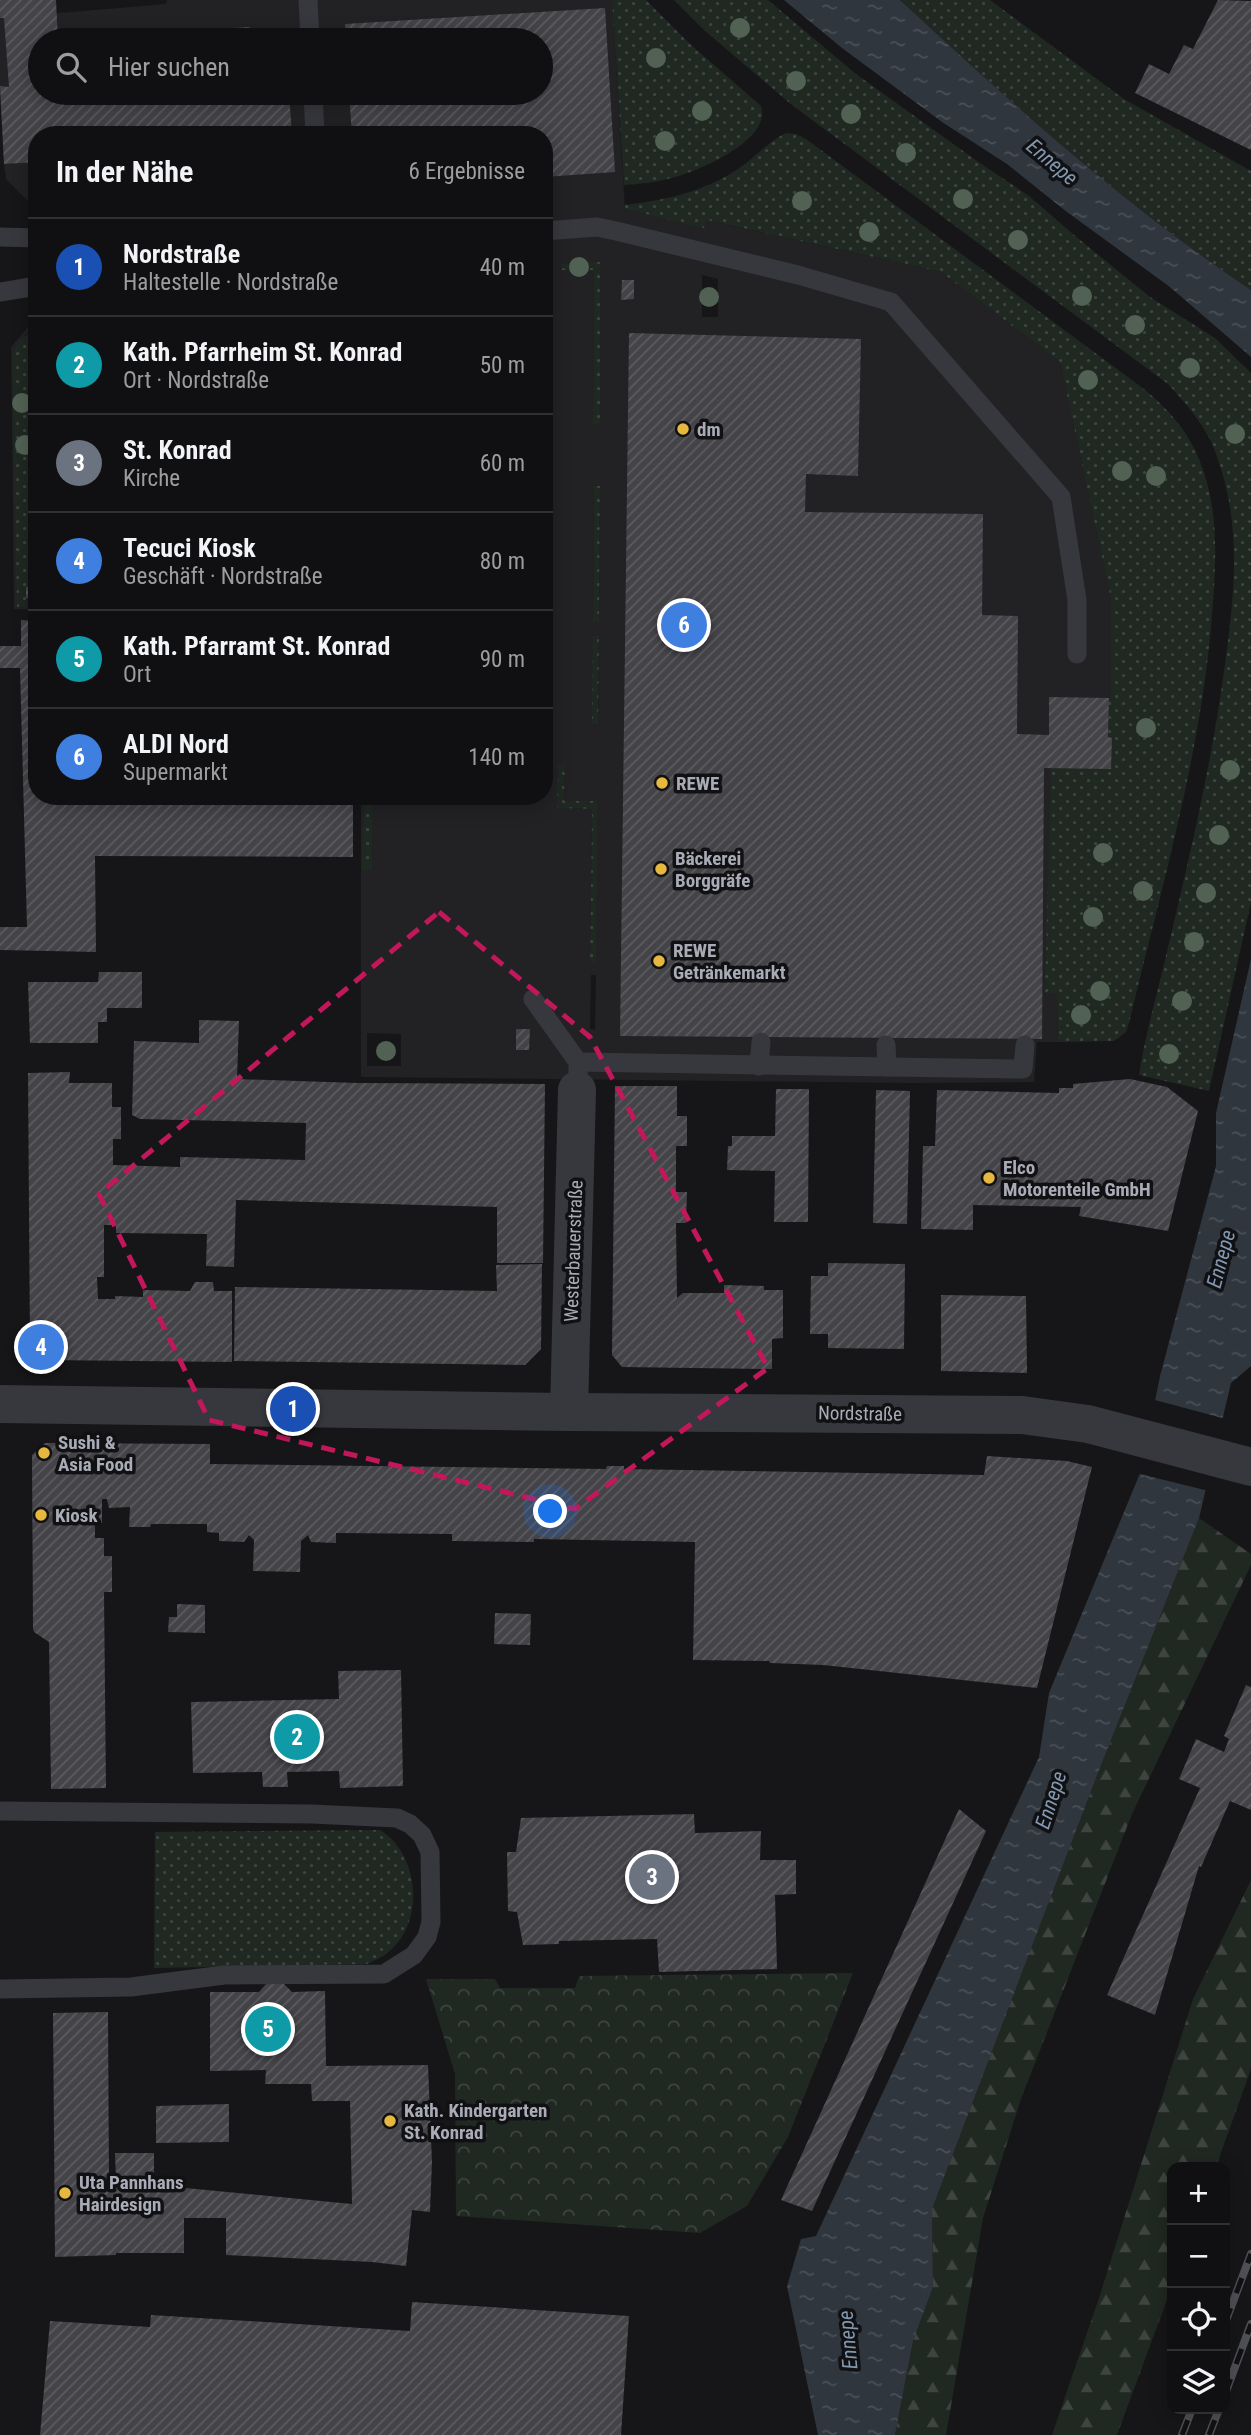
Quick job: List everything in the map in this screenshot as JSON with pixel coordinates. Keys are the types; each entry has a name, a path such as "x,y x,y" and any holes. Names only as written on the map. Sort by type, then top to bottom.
{"street":[{"name":"Westerbauerstraße","path":"569,1412 578,1076"},
{"name":"Nordstraße","path":"0,1404 1022,1415 1088,1424 1251,1467"}],"lane":[{"path":"308,0 309,28"},
{"path":"314,105 315,126"},
{"path":"553,229 597,227 616,231 798,275 891,302 1061,497 1077,600 1077,654"},
{"path":"0,237 28,238"},
{"path":"0,292 28,287"},
{"path":"533,999 578,1076 759,1066 1023,1069 1025,1045"},
{"path":"759,1066 761,1042"},
{"path":"886,1045 887,1067"},
{"path":"0,1811 312,1814 397,1818 410,1824 422,1835 430,1852 431,1922 427,1937 414,1955 384,1974 224,1975 131,1987 0,1989"}],"highlighted area":[{"path":"439,912 590,1037 768,1368 575,1509 209,1420 99,1194"}],"shaded area":[{"path":"167,0 612,0 625,209 704,227 705,220 941,272 1060,362 1111,599 1108,737 1112,738 1111,769 1046,993 1057,993 1058,1042 1037,1042 1034,1082 361,1077 361,805 364,805 363,870 372,870 373,805 553,805 553,126 28,126 28,201 6,179 0,95 0,18 166,4","holes":["600,263 593,424 594,270 561,269 562,264","702,275 718,279 718,317 702,317","594,486 600,486 599,621 593,621","599,636 598,724 593,658","565,766 564,801 596,801 590,960 592,809 558,808","591,975 596,975 595,1030 590,1029","367,1033 401,1034 401,1066 367,1066"]},
{"path":"28,327 25,335 28,610 14,609 11,347"}],"green space":[{"path":"612,0 646,0 690,44 761,106 761,119 756,131 731,152 699,169 654,182 624,185"},
{"path":"674,0 768,0 856,74 1029,196 1150,297 1215,338 1251,373 1251,902 1209,1091 1139,1075 1214,738 1229,637 1233,532 1224,480 1212,444 1196,417 1168,384 792,105 704,30"},
{"path":"900,0 990,0 1124,99 1251,171 1251,290 1113,188 1026,115"},
{"path":"786,133 806,139 1144,389 1161,404 1189,439 1206,478 1213,517 1215,556 1207,668 1199,719 1178,821 1129,1023 1126,1032 1114,1041 1058,1042 1057,993 1045,993 1051,768 1111,768 1112,738 1108,737 1111,599 1060,362 941,272 706,220 704,228 625,209 625,205 670,197 711,184 738,169"},
{"path":"600,262 600,425 593,424 594,270 561,270 561,264"},
{"path":"28,334 26,607 17,607 12,357 17,344"},
{"path":"594,486 600,486 599,622 593,621"},
{"path":"593,636 599,636 598,724 592,724"},
{"path":"565,765 564,801 597,801 596,962 590,961 592,809 557,808 558,766"},
{"path":"364,805 373,805 372,870 362,870"},
{"path":"1199,1518 1251,1554 1251,1565 1132,1814 1021,2099 983,2218 946,2435 895,2435 913,2341 933,2287 932,2209 1098,1773"},
{"path":"380,1830 393,1841 403,1855 413,1890 408,1926 399,1941 382,1957 367,1964 154,1968 155,1832"},
{"path":"1251,1880 1251,2069 1218,2162 1167,2162 1167,2300 1117,2435 1052,2435 1099,2298 1193,1999"},
{"path":"853,1973 788,2137 747,2206 700,2233 456,2216 455,2074 426,1979 495,1979 500,1988 575,1988 579,1976"}],"water":[{"name":"Ennepe","path":"784,0 900,0 1026,115 1113,188 1251,290 1251,357 1170,287 1067,212 1007,164 942,122 842,48"},
{"name":"Ennepe","path":"1251,959 1251,1366 1231,1383 1199,1518 1098,1773 932,2209 933,2287 913,2341 895,2435 818,2435 787,2286 801,2239 816,2236 1039,1757 1049,1693 1141,1471 1160,1376 1216,1166 1216,1113"}],"pier":[{"path":"1151,1399 1226,1419 1209,1491 1136,1473"}],"building":[{"path":"0,0 56,0 57,28 28,28 28,105 290,105 291,126 28,126 28,163 4,164 0,86 9,87 4,18 0,18"},
{"path":"1218,0 1251,1 1251,150 1135,93 1149,64 1169,74 1184,45 1193,49"},
{"path":"605,8 615,172 553,176 553,126 351,126 350,105 553,105 553,28 345,28 345,24"},
{"path":"622,280 634,280 634,299 621,300"},
{"path":"629,333 861,339 858,476 806,474 805,512 983,514 982,615 1018,616 1017,734 1049,735 1049,697 1109,698 1111,769 1044,768 1042,1039 620,1036"},
{"path":"21,620 28,620 28,805 353,805 353,857 95,856 96,952 0,950 0,927 27,927 20,668 0,668 0,646 21,646"},
{"path":"99,972 142,972 142,1008 107,1008 107,1022 98,1022 98,1043 30,1043 28,982 98,982"},
{"path":"199,1020 239,1021 237,1079 545,1084 543,1263 497,1263 497,1207 236,1200 234,1267 206,1266 207,1234 116,1233 116,1225 104,1225 104,1277 97,1277 98,1299 115,1299 115,1296 143,1297 143,1290 190,1291 195,1282 213,1282 214,1291 232,1291 232,1362 43,1360 30,1347 28,1073 70,1072 69,1083 112,1083 112,1107 121,1107 121,1139 113,1139 113,1165 180,1167 180,1157 305,1160 306,1123 140,1119 132,1115 134,1041 199,1043"},
{"path":"516,1029 530,1029 529,1050 516,1050"},
{"path":"1130,1079 1167,1087 1198,1111 1168,1231 1079,1216 1081,1207 973,1205 973,1230 921,1229 923,1146 935,1146 937,1090 1059,1093 1059,1088 1073,1088 1073,1084"},
{"path":"615,1086 677,1086 677,1116 687,1116 687,1146 676,1146 676,1192 687,1192 686,1223 676,1223 677,1298 683,1293 724,1293 724,1285 764,1286 764,1290 783,1290 783,1338 772,1339 772,1369 622,1367 612,1355"},
{"path":"776,1089 809,1089 808,1222 774,1222 775,1171 727,1170 728,1146 732,1146 732,1136 775,1136"},
{"path":"876,1090 910,1091 907,1224 873,1223"},
{"path":"828,1263 905,1264 904,1349 828,1348 828,1334 810,1334 811,1276 828,1276"},
{"path":"542,1264 541,1349 525,1365 234,1361 235,1287 497,1291 496,1265"},
{"path":"941,1295 1026,1296 1027,1373 941,1371"},
{"path":"45,1443 210,1444 210,1464 606,1469 607,1466 624,1466 624,1469 984,1475 987,1456 1067,1461 1092,1467 1037,1688 823,1665 693,1660 695,1542 534,1539 534,1542 452,1541 452,1534 336,1533 336,1543 311,1542 308,1535 301,1541 300,1572 253,1571 254,1540 249,1535 244,1542 219,1541 219,1533 207,1532 207,1524 151,1524 150,1527 129,1527 130,1507 109,1508 107,1499 102,1499 102,1523 95,1523 95,1538 104,1538 104,1556 112,1556 112,1592 104,1592 106,1788 51,1789 49,1642 34,1632 33,1628 32,1455"},
{"path":"177,1604 205,1605 205,1633 168,1632 169,1617 177,1617"},
{"path":"495,1613 531,1614 530,1645 494,1644"},
{"path":"401,1670 403,1786 340,1788 339,1771 287,1772 288,1787 263,1787 262,1772 193,1773 191,1702 339,1699 338,1671"},
{"path":"1246,1685 1251,1687 1251,1810 1230,1801 1201,1867 1199,1866 1155,2015 1107,1995 1200,1788 1179,1779 1196,1739 1224,1752 1229,1739 1224,1736"},
{"path":"959,1809 986,1831 812,2211 781,2200"},
{"path":"694,1814 695,1833 761,1831 760,1860 796,1860 796,1894 775,1895 777,1969 659,1972 657,1939 559,1941 559,1944 523,1945 517,1912 508,1911 507,1852 516,1852 521,1818"},
{"path":"266,1984 284,1984 292,1992 325,1991 326,2066 428,2065 432,2162 430,2212 412,2210 406,2266 226,2255 226,2218 184,2218 184,2253 116,2253 55,2257 53,2013 108,2012 109,2181 116,2181 115,2153 154,2153 154,2185 352,2204 350,2101 312,2101 311,2084 265,2084 266,2070 210,2071 210,1992 259,1992"},
{"path":"229,2104 229,2142 156,2143 156,2106"},
{"path":"412,2302 629,2316 621,2435 40,2435 50,2321 150,2327 151,2315 410,2331"}],"railway":[{"path":"1230,2310 1251,2254"},
{"path":"1230,2381 1251,2324"},
{"path":"1182,2435 1190,2414"},
{"path":"1209,2435 1217,2414"}],"place":[{"name":"dm","path":"683,429"},
{"name":"ALDI Nord","path":"684,625"},
{"name":"REWE","path":"662,783"},
{"name":"Bäckerei Borggräfe","path":"661,869"},
{"name":"REWE Getränkemarkt","path":"659,961"},
{"name":"Elco Motorenteile GmbH","path":"989,1178"},
{"name":"Tecuci Kiosk","path":"41,1347"},
{"name":"Nordstraße","path":"293,1409"},
{"name":"Sushi & Asia Food","path":"44,1453"},
{"name":"Kiosk","path":"41,1515"},
{"name":"Kath. Pfarrheim St. Konrad","path":"297,1737"},
{"name":"St. Konrad","path":"652,1877"},
{"name":"Kath. Pfarramt St. Konrad","path":"268,2029"},
{"name":"Kath. Kindergarten St. Konrad","path":"390,2121"},
{"name":"Uta Pannhans Hairdesign","path":"65,2193"}]}
